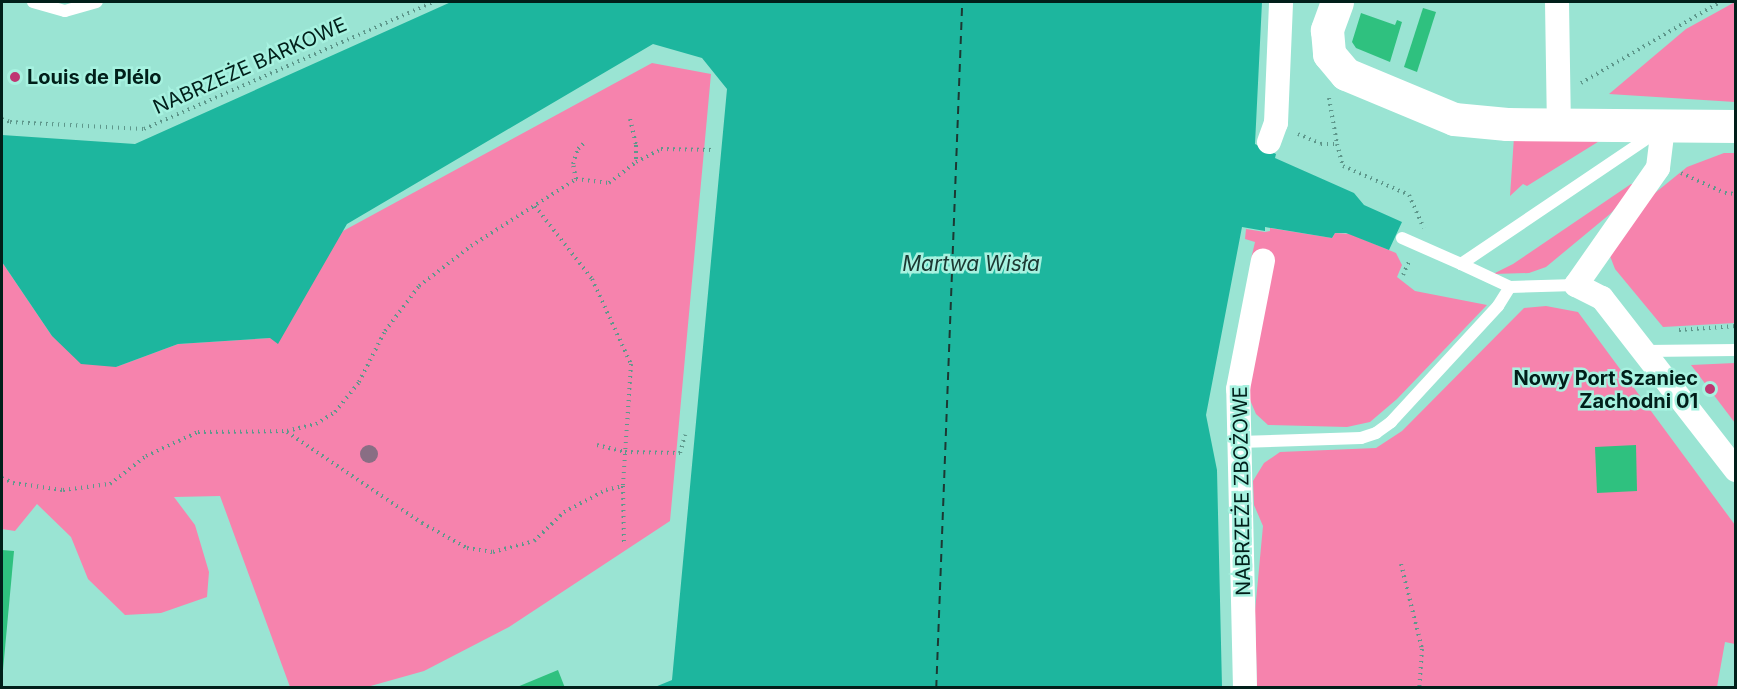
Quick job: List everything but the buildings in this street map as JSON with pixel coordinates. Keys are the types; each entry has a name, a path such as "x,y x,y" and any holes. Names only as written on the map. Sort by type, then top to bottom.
{"street":[{"path":"1269,142 1276,123 1281,2"},
{"path":"1337,2 1327,30 1329,54 1346,74 1454,119 1508,124 1736,126"},
{"path":"1557,2 1569,80 1559,124"},
{"path":"1663,127 1658,168 1576,285 1602,298 1736,470"},
{"name":"NABRZEŻE ZBOŻOWE","path":"1245,687 1238,389 1263,260"}],"lane":[{"path":"33,2 65,11 97,2"},
{"path":"1461,264 1663,127"},
{"path":"1402,238 1510,287 1576,285"},
{"path":"1239,442 1361,438 1376,433 1391,422 1498,306 1510,287"},
{"path":"1645,351 1736,350"}],"path":[{"name":"NABRZEŻE BARKOWE","path":"2,119 10,122 144,129 433,2"},
{"path":"1569,80 1720,2"},
{"path":"630,119 636,145 636,162"},
{"path":"1295,132 1321,144 1337,144 1343,166 1409,195 1424,228 1416,245"},
{"path":"576,179 573,164 578,149 586,141"},
{"path":"2,478 13,483 63,490 110,484 147,456 198,432 287,431 316,424 335,412 359,382 385,331 419,286 471,246 576,179 609,183 636,162 661,149 715,150"},
{"path":"1658,168 1685,174 1725,193 1736,194"},
{"path":"535,206 592,279 631,364 623,486 624,545"},
{"path":"1669,330 1736,326"},
{"path":"287,431 422,523 466,548 493,552 534,541 564,512 606,490 623,486"},
{"path":"597,445 626,453 680,453 685,435"},
{"path":"1401,564 1422,649 1419,687"}],"shaded area":[{"path":"1735,2 1735,102 1609,94 1686,29"},
{"path":"652,63 711,74 670,521 509,627 424,671 367,687 290,687 220,496 174,497 195,525 209,572 207,597 161,613 125,615 88,579 71,537 37,504 15,531 2,529 2,262 52,336 116,367 178,344 270,338 343,231"},
{"path":"1514,137 1601,140 1527,186 1523,184 1510,196"},
{"path":"1724,153 1735,153 1735,323 1663,327 1615,269 1610,256 1639,206 1687,167"},
{"path":"1631,184 1635,185 1634,190 1610,214 1546,267 1529,273 1493,274 1513,264"},
{"path":"1270,228 1332,238 1335,233 1350,234 1396,253 1402,265 1397,277 1415,291 1487,305 1397,399 1370,422 1347,427 1268,425 1256,414 1250,400 1251,259 1255,242 1245,239 1246,229 1265,232 1270,231"},
{"path":"1546,306 1578,312 1735,525 1735,644 1725,642 1717,687 1257,687 1255,611 1263,526 1254,505 1253,481 1264,463 1280,452 1376,448 1402,431 1524,308"},
{"path":"1736,363 1735,423 1691,365"}],"water":[{"name":"Martwa Wisła","path":"451,2 1262,2 1255,144 1276,154 1275,158 1354,193 1364,205 1402,222 1389,250 1346,233 1335,233 1332,238 1265,227 1265,231 1242,227 1206,415 1217,470 1222,687 655,687 672,680 727,89 702,58 653,44 347,224 278,344 270,338 178,344 116,367 81,364 52,336 2,262 2,135 135,144"}],"ferry route":[{"path":"936,688 962,2"}],"place":[{"name":"Louis de Plélo","path":"15,77"},
{"name":"Nowy Port Szaniec Zachodni 01","path":"1710,389"}]}
